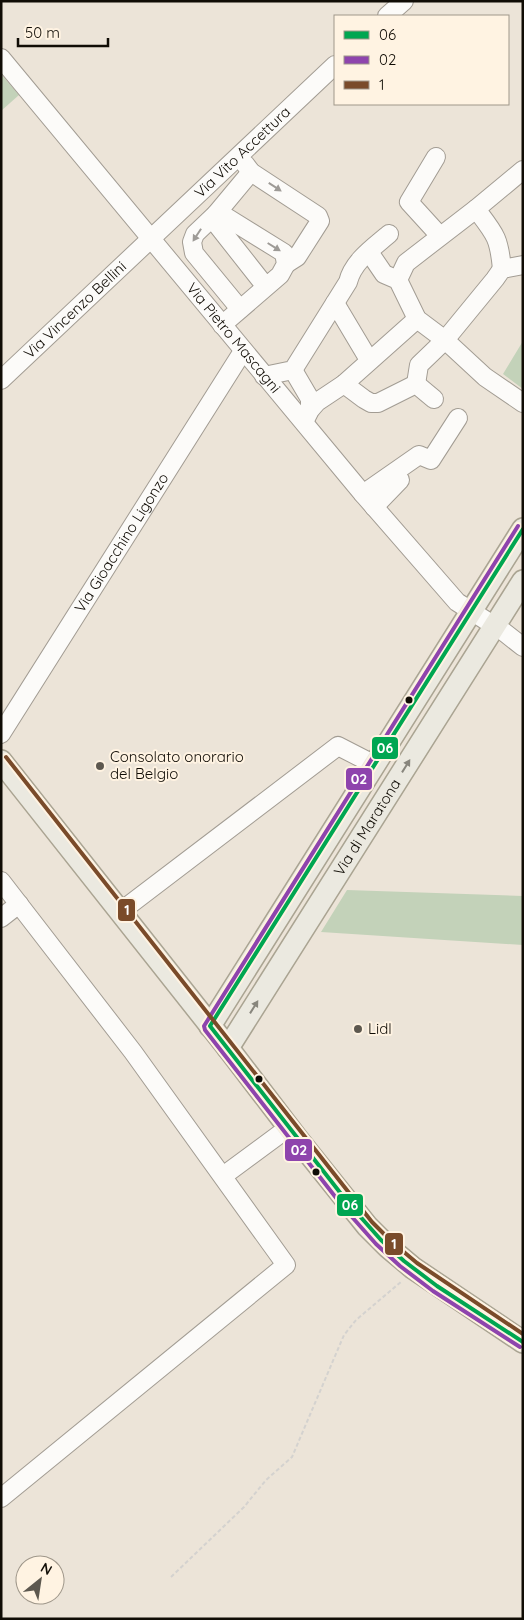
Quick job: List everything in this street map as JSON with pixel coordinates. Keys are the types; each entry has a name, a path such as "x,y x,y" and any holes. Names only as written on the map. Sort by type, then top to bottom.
{"main road":[{"name":"Via di Maratona","path":"210,1026 523,529"},
{"name":"Via di Maratona","path":"228,1048 523,581"},
{"path":"1,761 367,1226 413,1268 523,1342"}],"street":[{"path":"389,15 404,1"},
{"name":"Via Pietro Mascagni","path":"1,58 264,376 307,416 368,500 458,602 523,647"},
{"name":"Via Vito Accettura","path":"151,239 334,66"},
{"path":"222,325 280,275 286,264 297,257 320,221 318,216 251,172 238,156"},
{"path":"436,157 408,202 440,236"},
{"path":"398,280 406,263 523,170"},
{"path":"240,309 194,253 192,242 195,234 216,214 251,172"},
{"path":"416,384 419,365 445,340 502,269 500,247 496,235 476,209"},
{"path":"216,214 226,217 284,253 286,264"},
{"path":"216,214 218,226 266,287"},
{"path":"264,376 293,370 348,282 351,271 389,234"},
{"name":"Via Vincenzo Bellini","path":"1,380 151,239"},
{"path":"369,252 384,274 398,280 417,319 445,340 485,377 523,403"},
{"path":"502,269 523,265"},
{"path":"335,304 369,360"},
{"path":"307,416 317,402 344,384 417,319"},
{"name":"Via Gioacchino Ligonzo","path":"1,734 243,351"},
{"path":"293,370 310,400 307,416"},
{"path":"344,384 371,403 378,403 416,384"},
{"path":"416,384 434,399"},
{"path":"368,500 419,455 430,460 458,418"},
{"path":"368,500 400,480"},
{"path":"120,912 338,746 375,765"},
{"path":"1,881 133,1052 286,1265 1,1498"},
{"path":"1,918 19,904"},
{"path":"223,1176 288,1128"}],"path":[{"path":"171,1577 244,1507 266,1480 292,1457 344,1335 356,1320 400,1284 413,1268"}],"green space":[{"path":"1,74 19,95 1,111"},
{"path":"523,341 523,389 503,374"},
{"path":"347,890 523,896 523,945 321,932"}],"transit line":[{"name":"02","path":"518,526 204,1026 205,1030 344,1208 376,1244 400,1266 433,1291 520,1347"},
{"name":"06","path":"523,529 210,1026 349,1204 381,1240 404,1261 437,1286 523,1342"},
{"name":"1","path":"6,757 372,1222 417,1263 523,1334"}],"place":[{"name":"Consolato onorario del Belgio","path":"100,766"},
{"name":"Lidl","path":"358,1029"}]}
